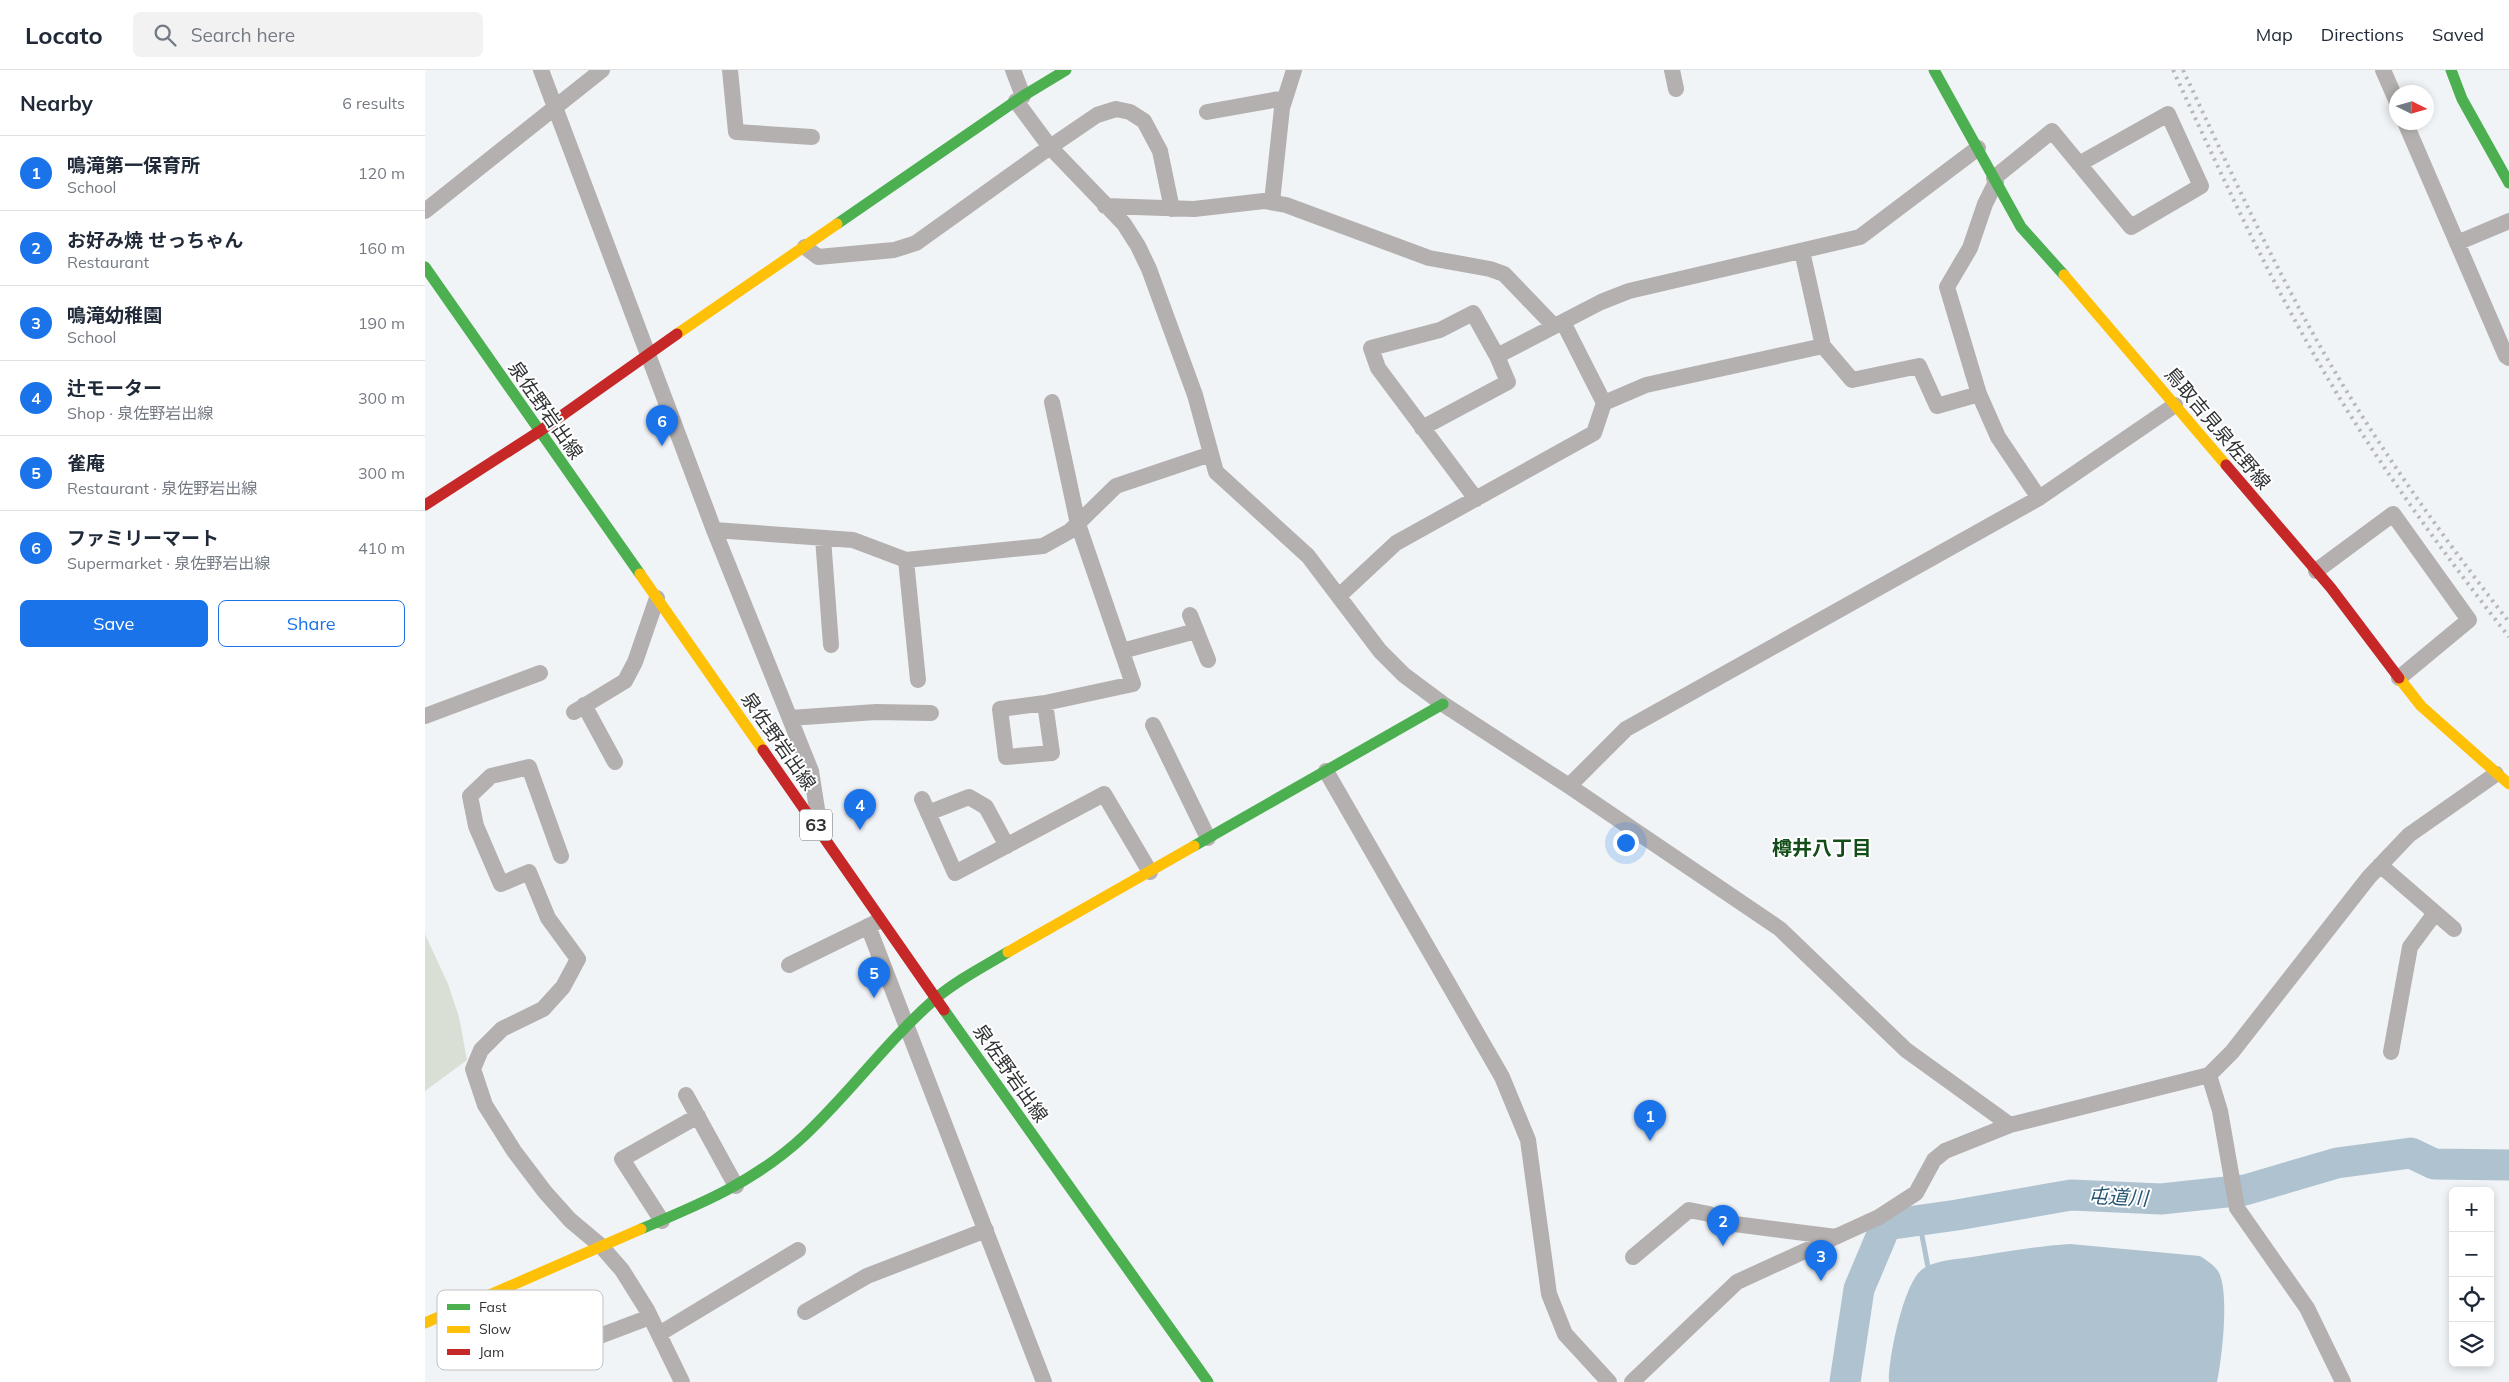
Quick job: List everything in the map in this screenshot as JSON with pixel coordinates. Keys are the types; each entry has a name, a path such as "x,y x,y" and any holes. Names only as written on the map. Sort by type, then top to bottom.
{"main road":[{"path":"425,505 540,431 647,354 1020,98 1066,70"},
{"name":"鳥取吉見泉佐野線","path":"1933,70 2021,227 2316,570 2421,706 2504,776"},
{"path":"2451,70 2462,99 2509,184"},
{"name":"泉佐野岩出線","path":"425,267 821,832 875,923 936,998 1208,1382"},
{"path":"500,1290 662,1221 755,1175 804,1136 905,1027 936,998 963,978 1443,704"},
{"path":"425,1323 437,1318"}],"street":[{"path":"541,70 714,530 811,771 821,832"},
{"path":"425,211 602,70"},
{"path":"730,70 736,132 812,137"},
{"path":"1013,70 1020,98 1050,147 1124,224 1149,268 1195,395 1216,472 1307,556 1386,657 1403,675 1443,704 1569,786 1780,929 1906,1050 2010,1125"},
{"path":"1272,202 1285,98 1294,70"},
{"path":"1672,70 1676,89"},
{"path":"2383,70 2390,85"},
{"path":"1207,112 1285,98"},
{"path":"805,247 818,257 894,250 916,243 1097,115 1116,109 1130,112 1144,121 1160,151 1172,209"},
{"path":"2039,498 1998,437 1979,394 1947,287 1970,248 1995,180 2052,131 2079,164 2131,227 2201,186 2168,114 2079,164"},
{"path":"2408,130 2506,356 2509,358"},
{"path":"1497,356 1601,302 1629,291 1860,236 1977,148"},
{"path":"1105,206 1194,209 1265,200 1294,208 1429,258 1490,269 1504,274 1558,324 1604,404"},
{"path":"2457,243 2509,221"},
{"path":"1802,251 1823,346 1852,380 1919,366 1937,406 1979,394"},
{"path":"1422,428 1508,382 1497,356 1473,312 1440,330 1371,348 1378,368 1422,428 1476,499"},
{"path":"1339,596 1396,543 1594,433 1604,404 1646,385 1823,346"},
{"path":"1045,703 1133,684 1078,524 1052,402"},
{"path":"1569,786 1626,729 2039,498 2175,405"},
{"path":"714,530 853,540 906,560 1043,546 1070,531 1117,486 1211,454"},
{"path":"2316,570 2393,514 2469,620 2399,678"},
{"path":"823,538 831,645"},
{"path":"906,560 918,680"},
{"path":"615,762 579,709 625,680 635,662 657,598"},
{"path":"1190,615 1208,660"},
{"path":"1122,651 1197,631"},
{"path":"425,716 541,673"},
{"path":"790,718 876,712 931,713"},
{"path":"1153,724 1208,838"},
{"path":"561,856 529,766 491,776 470,796 475,826 501,884 529,872 548,918 577,959 563,987 543,1009 502,1029 481,1050 473,1068 485,1106 514,1151 570,1220 601,1246 623,1270 651,1317 682,1382"},
{"path":"1326,772 1502,1077 1528,1140 1549,1294 1565,1334 1609,1382"},
{"path":"1632,1382 1737,1282 1879,1217 1916,1193 1934,1160 1945,1151 2010,1125 2209,1076 2232,1052 2380,865 2409,835 2504,776"},
{"path":"1007,846 987,807 969,797 925,806 955,873 1007,846 1104,794 1150,872"},
{"path":"2380,865 2454,929"},
{"path":"2391,1052 2410,947 2435,913"},
{"path":"789,965 875,923 905,1027 1044,1382"},
{"path":"2209,1076 2220,1111 2230,1179 2237,1208 2307,1308 2343,1382"},
{"path":"687,1095 736,1186"},
{"path":"662,1221 622,1159 698,1116"},
{"path":"1633,1257 1689,1210 1709,1214 1719,1222 1836,1237"},
{"path":"805,1312 867,1276 986,1230"},
{"path":"659,1334 798,1250"},
{"path":"603,1335 651,1317"}],"shaded area":[{"path":"425,934 448,984 459,1017 467,1060 425,1091"}],"water":[{"path":"2070,1244 2200,1256 2214,1266 2222,1280 2224,1293 2223,1342 2217,1382 1889,1382 1894,1339 1904,1303 1910,1287 1924,1268 1948,1260"}],"waterway":[{"name":"屯道川","path":"1845,1382 1859,1289 1886,1225 2071,1195 2161,1199 2245,1190 2337,1163 2411,1153 2434,1164 2509,1165"},
{"path":"1919,1220 1928,1267"}],"railway":[{"path":"2173,70 2257,247 2293,317 2334,389 2405,498 2509,637"},
{"path":"2183,70 2267,245 2302,314 2342,384 2410,488 2509,622"}],"traffic: fast":[{"path":"837,224 1023,96 1066,70"},
{"path":"1934,70 2021,227 2064,275"},
{"path":"2451,70 2462,99 2509,183"},
{"path":"425,267 640,574"},
{"path":"1194,846 1443,704"},
{"path":"641,1229 727,1190 747,1179 786,1152 821,1119 917,1015 943,992 1008,952"},
{"path":"944,1010 1208,1382"}],"traffic: slow":[{"path":"677,334 837,224"},
{"path":"2064,275 2226,465"},
{"path":"640,574 763,750"},
{"path":"2399,678 2421,706 2509,784"},
{"path":"1008,952 1194,846"},
{"path":"501,1290 641,1229"},
{"path":"425,1323 437,1318"}],"traffic: jam":[{"path":"425,505 540,431 677,334"},
{"path":"2226,465 2331,588 2399,678"},
{"path":"763,750 944,1010"}],"place":[{"name":"ファミリーマート","path":"662,446"},
{"name":"辻モーター","path":"860,830"},
{"name":"雀庵","path":"874,998"},
{"name":"鳴滝第一保育所","path":"1650,1141"},
{"name":"お好み焼 せっちゃん","path":"1723,1246"},
{"name":"鳴滝幼稚園","path":"1821,1281"}],"district":[{"name":"樽井八丁目","path":"1822,848"}]}
